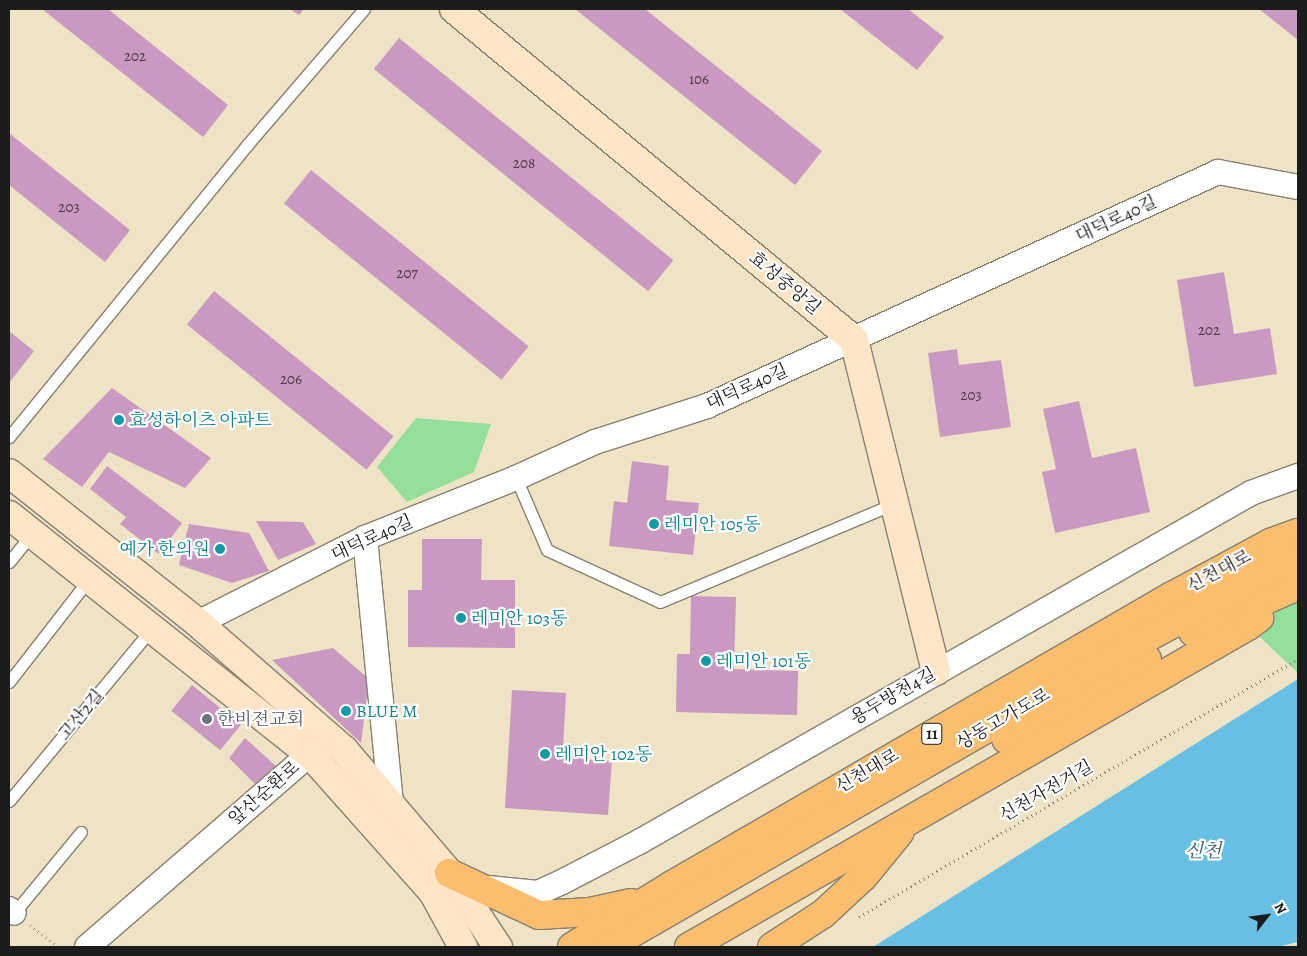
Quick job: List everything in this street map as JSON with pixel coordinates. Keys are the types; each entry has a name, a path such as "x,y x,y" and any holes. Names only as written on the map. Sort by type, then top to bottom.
{"highway":[{"name":"신천대로","path":"572,947 928,736 1172,596 1270,543 1298,532"},
{"name":"상동고가도로","path":"640,947 1091,668 1298,556"},
{"path":"689,947 1248,626 1298,587"},
{"name":"상동고가도로","path":"608,947 819,835 1196,630 1298,587"},
{"path":"772,947 823,914 863,877 912,818"},
{"path":"449,873 483,887 539,915 590,912 652,898"}],"main road":[{"name":"효성중앙길","path":"454,9 854,340"},
{"path":"854,340 893,504 936,671"},
{"path":"9,473 198,623 344,750 449,873 498,947"},
{"name":"앞산순환로","path":"9,515 310,754"},
{"path":"310,754 433,892 463,947"}],"street":[{"name":"대덕로40길","path":"198,623 365,538 516,478 595,442 707,406 1218,172 1298,187"},
{"name":"용두방천4길","path":"483,887 538,893 562,882 639,842 1251,493 1298,476"},
{"path":"365,538 390,803"},
{"name":"앞산순환로","path":"87,947 310,754"}],"lane":[{"path":"9,436 247,145 364,9"},
{"path":"516,478 547,550 660,602 893,504"},
{"path":"9,562 32,534"},
{"path":"9,682 90,578"},
{"name":"고산2길","path":"9,801 152,628"},
{"path":"11,911 81,832"}],"path":[{"name":"신천자전거길","path":"850,922 1298,659"},
{"path":"11,911 59,947"}],"green space":[{"path":"416,418 491,424 474,472 407,502 377,467"},
{"path":"1298,588 1298,673 1248,626"}],"water":[{"name":"신천","path":"1298,679 1298,942 1277,947 873,947"}],"building":[{"path":"42,9 108,9 228,105 203,137"},
{"path":"290,9 304,9 299,15"},
{"path":"575,9 645,9 822,151 795,185"},
{"path":"840,9 908,9 944,37 917,70"},
{"path":"1259,9 1298,9 1298,40"},
{"path":"399,38 673,260 648,291 374,69"},
{"path":"9,133 130,230 105,262 9,185"},
{"path":"311,170 529,346 502,380 284,203"},
{"path":"1224,272 1234,334 1270,328 1277,374 1194,387 1177,280"},
{"path":"214,291 394,436 366,470 187,324"},
{"path":"9,331 34,351 9,383"},
{"path":"957,349 959,365 1001,360 1011,427 940,437 928,353"},
{"name":"효성하이츠 아파트","path":"112,388 211,458 185,488 109,452 82,487 43,459"},
{"path":"1079,401 1092,458 1136,448 1150,512 1055,533 1042,472 1056,469 1043,409"},
{"name":"레미안 105동","path":"632,461 669,466 666,500 699,503 693,555 609,546 614,501 627,503"},
{"path":"107,466 182,523 159,554 120,524 126,517 90,489"},
{"path":"256,521 303,522 316,544 278,560"},
{"name":"예가 한의원","path":"189,524 249,533 269,571 232,583 179,565"},
{"name":"레미안 103동","path":"422,539 482,539 481,580 515,580 515,648 408,647 408,590 422,590"},
{"name":"레미안 101동","path":"691,596 736,597 734,669 798,671 797,715 676,712 677,654 690,654"},
{"name":"BLUE M","path":"333,648 369,679 361,743 272,660"},
{"name":"한비젼교회","path":"192,685 241,725 220,750 171,711"},
{"name":"레미안 102동","path":"512,690 566,693 563,748 582,749 581,759 612,761 608,815 505,808"},
{"path":"245,738 277,767 255,784 229,758"}],"place":[{"name":"효성하이츠 아파트","path":"119,420"},
{"name":"레미안 105동","path":"654,524"},
{"name":"예가 한의원","path":"220,549"},
{"name":"레미안 103동","path":"461,618"},
{"name":"레미안 101동","path":"706,661"},
{"name":"BLUE M","path":"346,711"},
{"name":"한비젼교회","path":"207,719"},
{"name":"레미안 102동","path":"545,754"}]}
